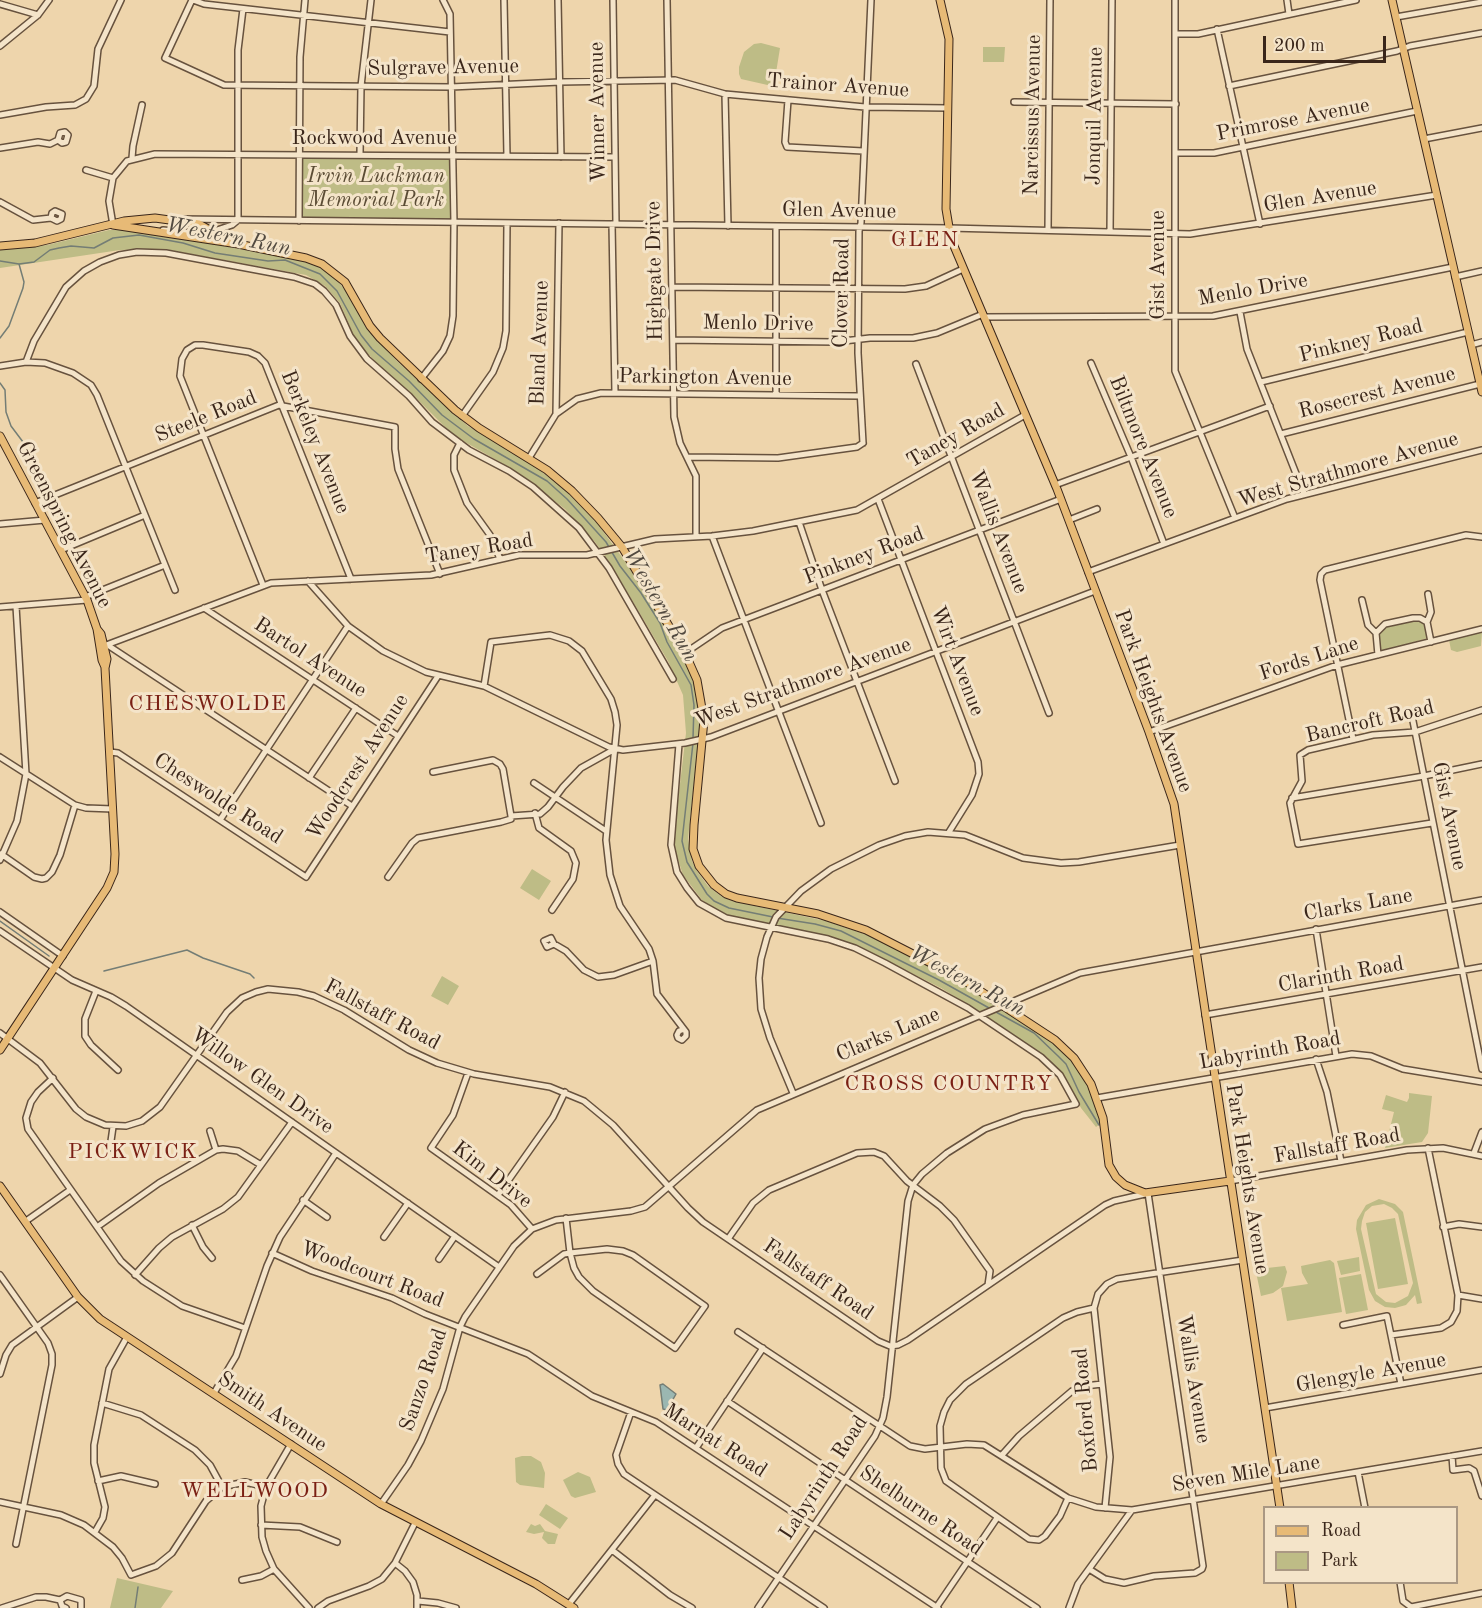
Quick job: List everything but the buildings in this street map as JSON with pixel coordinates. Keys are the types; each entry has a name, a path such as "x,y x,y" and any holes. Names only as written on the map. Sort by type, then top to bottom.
{"main road":[{"name":"Park Heights Avenue","path":"940,0 949,39 946,209 949,228 963,269 1061,499 1172,798 1280,1506"},
{"path":"1392,0 1481,388"},
{"path":"2,246 35,243 124,221 155,219 199,224 238,244"},
{"path":"113,225 238,244 306,258 330,268 349,287 376,334 462,416 529,458 572,491 598,518 619,548 685,653 697,680 704,720 700,740 693,849 699,866 709,881 726,894 744,900 782,910 826,916 866,930 947,971 1063,1046 1085,1073 1097,1098 1103,1118 1111,1170 1125,1185 1147,1193"},
{"name":"Greenspring Avenue","path":"0,436 86,599 104,646 115,865 111,879 0,1050"},
{"name":"Fallstaff Road","path":"1147,1193 1230,1180"},
{"name":"Smith Avenue","path":"0,1186 78,1297 100,1319 381,1504 536,1584 571,1606"},
{"path":"1289,1584 1292,1608"}],"street":[{"path":"0,46 38,15 49,0"},
{"path":"0,115 80,103 91,92 95,80 98,49 121,0"},
{"path":"193,0 204,4 243,9 450,32"},
{"name":"Sulgrave Avenue","path":"193,0 165,58 217,83 238,86 451,87 669,80 681,81 725,94"},
{"path":"299,221 300,46 305,0"},
{"path":"360,154 361,86 371,0"},
{"path":"422,379 438,360 451,330 453,155 449,11 443,0"},
{"path":"504,0 507,156"},
{"path":"558,0 561,157"},
{"name":"Winner Avenue","path":"613,0 615,393"},
{"name":"Highgate Drive","path":"667,0 675,427 680,443 694,468 697,481 696,537"},
{"name":"Clover Road","path":"687,457 778,458 864,444 858,340 860,227 870,0"},
{"name":"Narcissus Avenue","path":"1048,230 1050,0"},
{"name":"Jonquil Avenue","path":"1110,232 1112,0"},
{"name":"Gist Avenue","path":"1175,0 1175,371 1234,518"},
{"path":"1287,0 1289,14"},
{"path":"1176,34 1198,33 1356,0"},
{"path":"1396,17 1482,2"},
{"path":"0,4 38,15"},
{"path":"238,220 238,44 243,9"},
{"path":"1217,29 1260,224"},
{"path":"1229,86 1482,33"},
{"path":"725,94 728,226"},
{"name":"Trainor Avenue","path":"725,94 865,107 948,108"},
{"path":"788,100 785,145 790,148 863,151"},
{"path":"1014,102 1176,104"},
{"path":"113,225 109,201 113,178 132,158 142,105"},
{"name":"Primrose Avenue","path":"1175,153 1209,154 1417,111"},
{"path":"1424,139 1482,128"},
{"path":"0,148 38,142 48,144 58,140"},
{"name":"Rockwood Avenue","path":"132,158 166,153 615,157"},
{"path":"86,171 113,178"},
{"name":"Glen Avenue","path":"155,219 1204,233 1437,195"},
{"path":"0,202 33,220 51,218"},
{"name":"Glen Avenue","path":"158,231 179,230 199,234 214,232 238,220"},
{"path":"462,416 488,381 501,356 506,331 507,223"},
{"name":"Bland Avenue","path":"529,458 556,414 559,223"},
{"path":"776,226 776,395"},
{"path":"26,362 34,341 62,293 73,280 92,266 111,257 137,252 166,253 303,279 319,287 336,305 350,336 367,359 409,396 432,422 460,443 509,471 538,491 568,517 602,552 673,680"},
{"name":"Menlo Drive","path":"673,340 776,341 921,337 983,316 1206,317 1240,312 1453,267"},
{"path":"672,288 898,290 919,288 963,269"},
{"path":"1455,277 1482,272"},
{"path":"1240,312 1247,349 1304,494"},
{"name":"Pinkney Road","path":"1261,382 1468,332"},
{"path":"1471,345 1482,342"},
{"name":"Berkeley Avenue","path":"203,435 180,376 180,365 187,350 192,346 203,345 249,352 258,356 267,368 283,406 351,579"},
{"path":"0,366 26,362 45,363 66,369 91,385 97,394 175,590"},
{"name":"Biltmore Avenue","path":"1091,363 1131,457 1164,544"},
{"name":"Wallis Avenue","path":"916,364 1049,713"},
{"name":"Rosecrest Avenue","path":"1281,434 1481,388"},
{"name":"Parkington Avenue","path":"556,414 566,405 584,396 595,394 860,396"},
{"name":"Steele Road","path":"35,503 279,405 395,428 398,470 440,574"},
{"path":"1055,485 1270,406"},
{"name":"Taney Road","path":"104,646 263,585 440,574 529,554 572,556 602,552 655,539 753,531 857,510 1026,415"},
{"path":"203,435 263,585"},
{"path":"460,443 453,459 454,470 467,503 490,535 500,559"},
{"name":"West Strathmore Avenue","path":"1089,572 1304,494 1482,450"},
{"name":"Wirt Avenue","path":"878,499 979,769 972,795 949,832"},
{"name":"Pinkney Road","path":"685,653 722,628 1061,499"},
{"path":"1069,520 1097,509"},
{"path":"61,550 145,515"},
{"path":"0,524 45,520"},
{"path":"799,522 822,590 895,781"},
{"path":"1353,739 1320,580 1321,574 1326,570 1466,535 1482,537"},
{"path":"712,536 821,823"},
{"path":"0,607 86,599 165,565"},
{"name":"West Strathmore Avenue","path":"308,581 348,626 383,651 438,676 484,686 615,749 623,750 700,740 1095,591"},
{"path":"1428,594 1431,612 1426,622 1431,642"},
{"path":"1362,600 1368,625 1376,633 1378,655"},
{"path":"16,606 26,774 20,808 1,856 34,877 42,879 52,872 62,849 75,805"},
{"name":"Bartol Avenue","path":"204,608 398,736"},
{"path":"1376,633 1385,624 1413,618 1420,618 1426,622"},
{"path":"220,820 348,626"},
{"name":"Fords Lane","path":"1149,732 1337,665 1482,629"},
{"path":"484,686 491,642 550,635 563,638 578,647 586,656 613,706 617,725 606,831 607,863 617,898 649,949 653,961 657,994 682,1030"},
{"path":"104,646 352,806"},
{"name":"Woodcrest Avenue","path":"306,877 438,676"},
{"path":"309,778 356,708"},
{"name":"Bancroft Road","path":"1292,798 1302,781 1300,755 1308,750 1373,735 1415,732 1482,710"},
{"name":"Gist Avenue","path":"1411,711 1482,1069"},
{"path":"682,743 670,838 677,872 693,896 711,911 734,920 828,939 861,951 948,996 979,1015 1048,1062 1067,1084 1076,1104 1023,1115 985,1129 947,1153 912,1185"},
{"path":"511,816 540,814 581,768 615,749"},
{"name":"Cheswolde Road","path":"110,752 118,753 306,877"},
{"path":"0,757 75,805 86,808 113,809"},
{"path":"388,877 418,838 511,819 503,769 493,760 433,772"},
{"path":"1432,823 1298,844 1290,806 1292,798 1482,764"},
{"path":"534,783 606,831"},
{"path":"536,813 539,828 571,851 576,863 573,879 552,910"},
{"path":"793,1094 761,1009 760,967 773,921 811,883 865,851 911,835 928,832 949,832 975,838 1023,858 1061,863 1180,845"},
{"name":"Clarks Lane","path":"499,1267 520,1239 532,1229 548,1222 639,1209 649,1205 751,1114 793,1094 1080,973 1482,900"},
{"path":"0,912 63,956"},
{"path":"1316,929 1336,1056"},
{"path":"0,941 2,933"},
{"name":"Willow Glen Drive","path":"2,933 72,980 118,1000 499,1267"},
{"path":"554,944 566,951 588,973 598,977 609,977 653,961"},
{"name":"Clarinth Road","path":"1205,1015 1482,967"},
{"name":"Fallstaff Road","path":"113,1127 137,1123 156,1111 227,1012 238,1001 256,992 277,990 298,992 323,1000 348,1012 416,1054 444,1066 468,1073 541,1085 565,1092 584,1101 608,1119 695,1216 878,1341 893,1346 908,1340 1109,1203 1147,1193"},
{"path":"96,991 85,1019 85,1036 91,1045 118,1070"},
{"path":"1473,1025 1482,1023"},
{"path":"0,1033 40,1063 81,1113 98,1123 113,1127 111,1148"},
{"name":"Labyrinth Road","path":"1097,1098 1336,1056 1365,1055 1403,1069 1482,1082"},
{"path":"1316,1059 1325,1084 1341,1161"},
{"name":"Kim Drive","path":"468,1073 453,1114 431,1148 515,1208 532,1229"},
{"path":"53,1078 31,1102 26,1113 26,1124 31,1135 121,1261 135,1275 182,1306 245,1328"},
{"path":"498,1195 553,1117 565,1092"},
{"path":"135,1275 159,1248 180,1232 231,1204 244,1190 292,1122"},
{"path":"210,1131 216,1150"},
{"path":"1474,1153 1482,1132"},
{"path":"1391,1335 1445,1326 1456,1315 1458,1295 1428,1148"},
{"name":"Fallstaff Road","path":"1230,1180 1428,1148 1454,1149 1482,1156"},
{"path":"97,1227 159,1183 216,1150 238,1151 261,1166"},
{"path":"728,1239 753,1203 765,1193 857,1153 874,1152 884,1156 912,1185 954,1220 990,1270 996,1273 1008,1272"},
{"path":"214,1393 233,1361 272,1253 283,1231 336,1153"},
{"name":"Labyrinth Road","path":"758,1608 879,1427 887,1397 908,1200 912,1185"},
{"path":"26,1221 70,1190"},
{"name":"Wallis Avenue","path":"1089,1569 1105,1579 1124,1583 1154,1576 1195,1573 1202,1569 1195,1499 1147,1193"},
{"path":"303,1200 327,1217"},
{"path":"384,1237 408,1203"},
{"path":"537,1274 557,1258 570,1253 607,1249 623,1251 633,1255 705,1306 675,1348 588,1287 576,1272 570,1253 566,1218"},
{"path":"1443,1227 1459,1224 1482,1227"},
{"path":"192,1225 203,1247 212,1258"},
{"path":"439,1259 455,1236"},
{"name":"Woodcourt Road","path":"272,1253 312,1271 392,1298 460,1328"},
{"path":"1068,1498 1056,1522 1045,1536 1036,1540 1024,1536 946,1481 941,1468 940,1426 950,1400 960,1389 1063,1318 1094,1308 1098,1294 1112,1281 1243,1260"},
{"name":"Sanzo Road","path":"381,1504 408,1465 430,1423 460,1328 470,1309 499,1267"},
{"path":"988,1285 990,1270"},
{"path":"0,1275 51,1348 52,1365 16,1544"},
{"path":"1458,1295 1482,1299"},
{"path":"0,1374 9,1350 37,1326 78,1297"},
{"name":"Boxford Road","path":"1094,1308 1110,1457 1105,1508"},
{"path":"1344,1325 1387,1316 1401,1384"},
{"name":"Marnat Road","path":"460,1328 536,1358 592,1396 656,1422 937,1608"},
{"name":"Seven Mile Lane","path":"738,1332 879,1427 915,1448 978,1444 988,1447 1068,1498 1105,1508 1132,1510 1482,1451"},
{"path":"95,1532 103,1518 105,1507 93,1452 109,1368 127,1337"},
{"path":"696,1448 763,1348"},
{"name":"Glengyle Avenue","path":"1265,1408 1482,1371"},
{"path":"1002,1455 1019,1436 1072,1391 1085,1386 1102,1384"},
{"name":"Shelburne Road","path":"727,1401 1037,1608"},
{"path":"102,1403 141,1415 195,1450 210,1465 222,1487"},
{"path":"631,1412 618,1445 616,1460 624,1474 825,1608"},
{"path":"291,1444 266,1487 261,1506 261,1525 266,1551 274,1569 309,1608"},
{"path":"1452,1456 1454,1470 1468,1468 1474,1472 1482,1496"},
{"path":"1358,1472 1365,1506"},
{"path":"98,1481 121,1476 155,1484"},
{"path":"0,1502 68,1517 95,1532 118,1553 131,1575 156,1566 172,1553 206,1501 222,1487 236,1482 266,1487"},
{"path":"571,1606 655,1495"},
{"path":"1069,1608 1076,1588 1132,1510"},
{"path":"937,1608 997,1518"},
{"path":"318,1608 328,1601 376,1584 387,1575 415,1523"},
{"path":"261,1525 300,1527 337,1542"},
{"path":"612,1550 670,1595 692,1608"},
{"path":"395,1563 413,1582 417,1605 438,1603 456,1608"},
{"path":"242,1580 261,1576 274,1569"},
{"path":"1400,1584 1403,1601 1408,1606 1415,1607 1482,1593"},
{"path":"2,1608 36,1597 60,1600 67,1596 83,1602 81,1608"},
{"path":"60,1600 62,1606 66,1608"}],"green space":[{"path":"761,43 780,48 772,86 741,79 739,74 744,52 754,44"},
{"path":"983,47 1005,47 1004,62 983,62"},
{"name":"Irvin Luckman Memorial Park","path":"301,156 451,157 452,221 301,219"},
{"path":"130,229 295,259 311,263 334,276 351,298 369,331 397,361 468,426 527,460 566,491 597,523 627,564 686,661 696,691 700,726 688,839 692,861 708,886 732,901 826,921 870,936 985,997 1049,1038 1072,1060 1093,1094 1100,1124 1096,1127 1081,1108 1065,1077 1047,1057 941,988 864,949 802,930 729,916 715,910 702,900 683,875 675,850 674,835 686,733 683,695 668,661 610,563 595,542 565,509 512,469 449,431 409,391 382,369 354,336 340,303 325,286 306,275 164,249 120,250 0,268 0,250 47,245 109,230"},
{"path":"1418,619 1425,623 1428,638 1379,652 1378,635 1384,626"},
{"path":"1482,632 1481,646 1457,652 1451,650 1449,640"},
{"path":"532,869 551,881 539,900 520,888"},
{"path":"442,976 459,986 448,1005 431,996"},
{"path":"1409,1093 1432,1096 1428,1133 1422,1142 1385,1148 1394,1112 1382,1109 1386,1095 1407,1102"},
{"path":"1379,1199 1395,1204 1403,1212 1422,1303 1417,1304 1415,1295 1406,1305 1395,1308 1385,1307 1375,1301 1369,1290 1356,1229 1357,1220 1366,1205","holes":["1384,1204 1398,1214 1413,1283 1408,1296 1395,1303 1386,1302 1376,1294 1361,1229 1365,1212 1372,1206"]},
{"path":"1395,1218 1408,1284 1378,1289 1366,1223"},
{"path":"1359,1257 1360,1271 1341,1275 1337,1261"},
{"path":"1330,1260 1334,1263 1342,1312 1287,1321 1281,1288 1308,1284 1301,1266"},
{"path":"1285,1266 1287,1272 1283,1286 1273,1293 1261,1296 1256,1272 1258,1269"},
{"path":"1361,1274 1368,1310 1346,1314 1339,1278"},
{"path":"531,1456 541,1462 545,1473 544,1488 520,1485 516,1482 515,1458"},
{"path":"578,1472 590,1477 596,1492 575,1498 571,1496 563,1480"},
{"path":"546,1504 568,1518 560,1529 539,1515"},
{"path":"531,1524 535,1526 540,1524 545,1531 558,1534 555,1544 548,1544 542,1538 544,1532 534,1534 526,1532"},
{"path":"117,1578 173,1591 161,1608 110,1608"}],"water":[{"path":"663,1384 676,1394 667,1410 663,1409 660,1385"}],"waterway":[{"name":"Western Run","path":"0,261 19,264 34,262 50,250 71,246 94,248 113,238 139,235 183,243 215,253 268,261 285,260 320,274 337,291 361,335 372,349 409,381 442,415 474,439 547,481 567,499 606,542 660,623 667,642 691,685 694,705 693,738"},
{"path":"0,338 9,326 23,288 24,282 19,264"},
{"path":"0,383 5,390 6,412 11,426 23,442 25,459 40,479 42,488"},
{"name":"Western Run","path":"693,743 682,841 687,862 714,901 729,908 773,917"},
{"name":"Western Run","path":"777,918 841,931 989,1008"},
{"path":"0,921 49,956"},
{"path":"104,971 187,950 250,974 254,978"},
{"name":"Western Run","path":"996,1012 1034,1033 1066,1064 1079,1092 1099,1125"},
{"path":"135,1608 138,1587"}],"district":[{"name":"GLEN","path":"925,240"},
{"name":"CHESWOLDE","path":"208,704"},
{"name":"CROSS COUNTRY","path":"949,1084"},
{"name":"PICKWICK","path":"133,1152"},
{"name":"WELLWOOD","path":"255,1491"}]}
